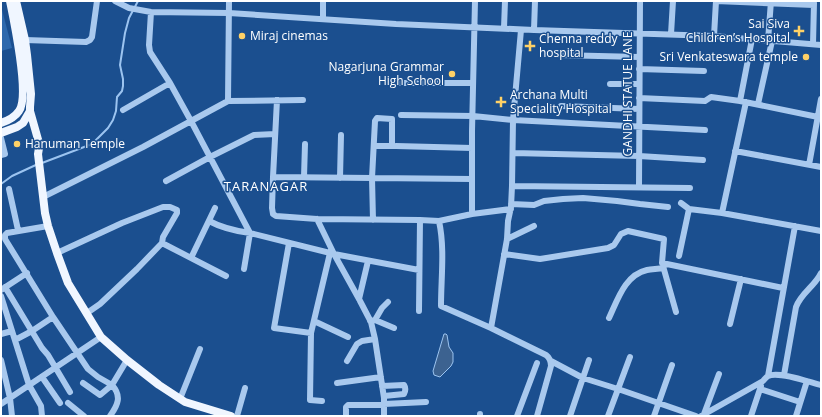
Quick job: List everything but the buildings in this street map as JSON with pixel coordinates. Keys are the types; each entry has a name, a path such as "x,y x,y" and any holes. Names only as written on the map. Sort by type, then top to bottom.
{"main road":[{"path":"1,123 8,120 20,111 23,92 18,42 10,1"},
{"path":"16,1 28,55 31,99 30,111 39,148 38,160"},
{"path":"1,133 23,123 30,111"},
{"path":"25,120 38,160 48,226 57,253 68,283 101,336 127,360 180,399 185,402 231,416"}],"street":[{"path":"25,40 86,42 90,40 92,37 97,1"},
{"path":"115,1 129,8 149,11 229,13 396,24 521,30 714,36 821,45"},
{"path":"228,101 229,1"},
{"path":"323,1 323,19"},
{"path":"472,214 475,1"},
{"path":"504,28 505,1"},
{"path":"534,30 535,1"},
{"name":"GANDHI STATUE LANE","path":"639,187 640,1"},
{"path":"671,34 672,1"},
{"path":"714,36 716,1 814,3 813,44"},
{"path":"758,104 770,41 771,2"},
{"path":"149,11 150,52 170,83 191,121 250,233 244,269"},
{"path":"491,328 507,239 508,221 511,207 513,120 521,30"},
{"path":"722,213 735,151 752,39"},
{"path":"558,55 639,58"},
{"path":"639,69 704,71"},
{"path":"123,110 170,83"},
{"path":"399,83 473,83"},
{"path":"610,84 639,84"},
{"path":"639,98 705,101 711,97 758,104 818,117"},
{"path":"277,100 272,177 272,208 273,214 276,216 317,219 439,221 511,207 534,205 544,201 583,198 668,207"},
{"path":"43,197 143,147 228,101 303,100"},
{"path":"809,165 821,100"},
{"path":"560,106 639,109"},
{"path":"400,115 473,116 513,120 705,130"},
{"path":"373,220 372,178 376,119 391,118 394,146"},
{"path":"166,180 254,134 275,134"},
{"path":"340,135 340,178"},
{"path":"1,138 5,154 1,155"},
{"path":"304,177 305,144"},
{"path":"374,146 472,148"},
{"path":"735,151 821,168"},
{"path":"513,153 639,156 703,160"},
{"path":"272,177 472,179"},
{"path":"512,186 690,188"},
{"path":"9,188 18,230"},
{"path":"681,202 689,209 722,213 821,231"},
{"path":"57,253 122,223 163,207 176,210 177,213 163,237 162,243 137,270 100,304 87,313"},
{"path":"191,258 215,208"},
{"path":"679,256 689,209"},
{"path":"317,219 332,253 373,320 384,396 384,416"},
{"path":"419,311 420,220"},
{"path":"209,221 230,230 250,233 289,244 419,270"},
{"path":"439,221 442,246 441,306 491,328 549,357 552,366 538,416"},
{"path":"48,226 7,233 5,235 5,239 53,317 88,369 117,389 119,396 112,414 119,416"},
{"path":"507,239 534,226"},
{"path":"751,416 760,389 766,378 795,226"},
{"path":"504,254 540,259 608,248 614,245 621,234 628,231 664,239 663,266 676,312"},
{"path":"162,243 226,276"},
{"path":"289,244 274,328 311,333"},
{"path":"322,401 310,400 311,333 332,253"},
{"path":"359,299 368,261"},
{"path":"609,318 624,286 633,276 647,270 663,266 741,279 783,288"},
{"path":"27,273 3,289 32,331 70,392"},
{"path":"784,375 798,300 821,273"},
{"path":"730,324 741,279"},
{"path":"1,296 29,386 41,406 42,416"},
{"path":"373,320 388,302"},
{"path":"15,340 53,317"},
{"path":"373,320 394,328"},
{"path":"314,321 348,337"},
{"path":"1,334 12,331"},
{"path":"1,404 101,336"},
{"path":"347,362 357,344 362,341 375,339"},
{"path":"180,399 200,349"},
{"path":"608,416 630,357"},
{"path":"1,360 10,398 12,416"},
{"path":"83,383 100,395 112,385 127,360"},
{"path":"570,416 589,360"},
{"path":"551,361 583,378 696,416"},
{"path":"518,416 537,363"},
{"path":"654,416 672,365"},
{"path":"703,415 719,374"},
{"path":"703,415 766,378 774,375 784,375 821,385"},
{"path":"42,377 60,403"},
{"path":"337,383 381,377"},
{"path":"796,416 807,381"},
{"path":"382,386 405,386 404,394 384,396"},
{"path":"237,416 245,388"},
{"path":"760,389 800,402"},
{"path":"346,416 346,407 348,405 384,405 426,402"},
{"path":"68,404 84,416"}],"shaded area":[{"path":"1,6 12,48 1,51"},
{"path":"444,334 447,335 449,347 453,353 453,362 440,377 434,375 433,371"}],"waterway":[{"path":"42,163 92,144 108,128 113,120 116,111 117,97 122,91 123,86 120,65 125,33 129,18 138,1"},
{"path":"1,184 12,176 38,164"}],"place":[{"name":"Sai Siva Children’s Hospital","path":"799,31"},
{"name":"Miraj cinemas","path":"242,36"},
{"name":"Chenna reddy hospital","path":"530,46"},
{"name":"Sri Venkateswara temple","path":"806,57"},
{"name":"Nagarjuna Grammar High School","path":"452,74"},
{"name":"Archana Multi Speciality Hospital","path":"501,102"},
{"name":"Hanuman Temple","path":"17,144"}],"district":[{"name":"TARANAGAR","path":"266,186"}]}
